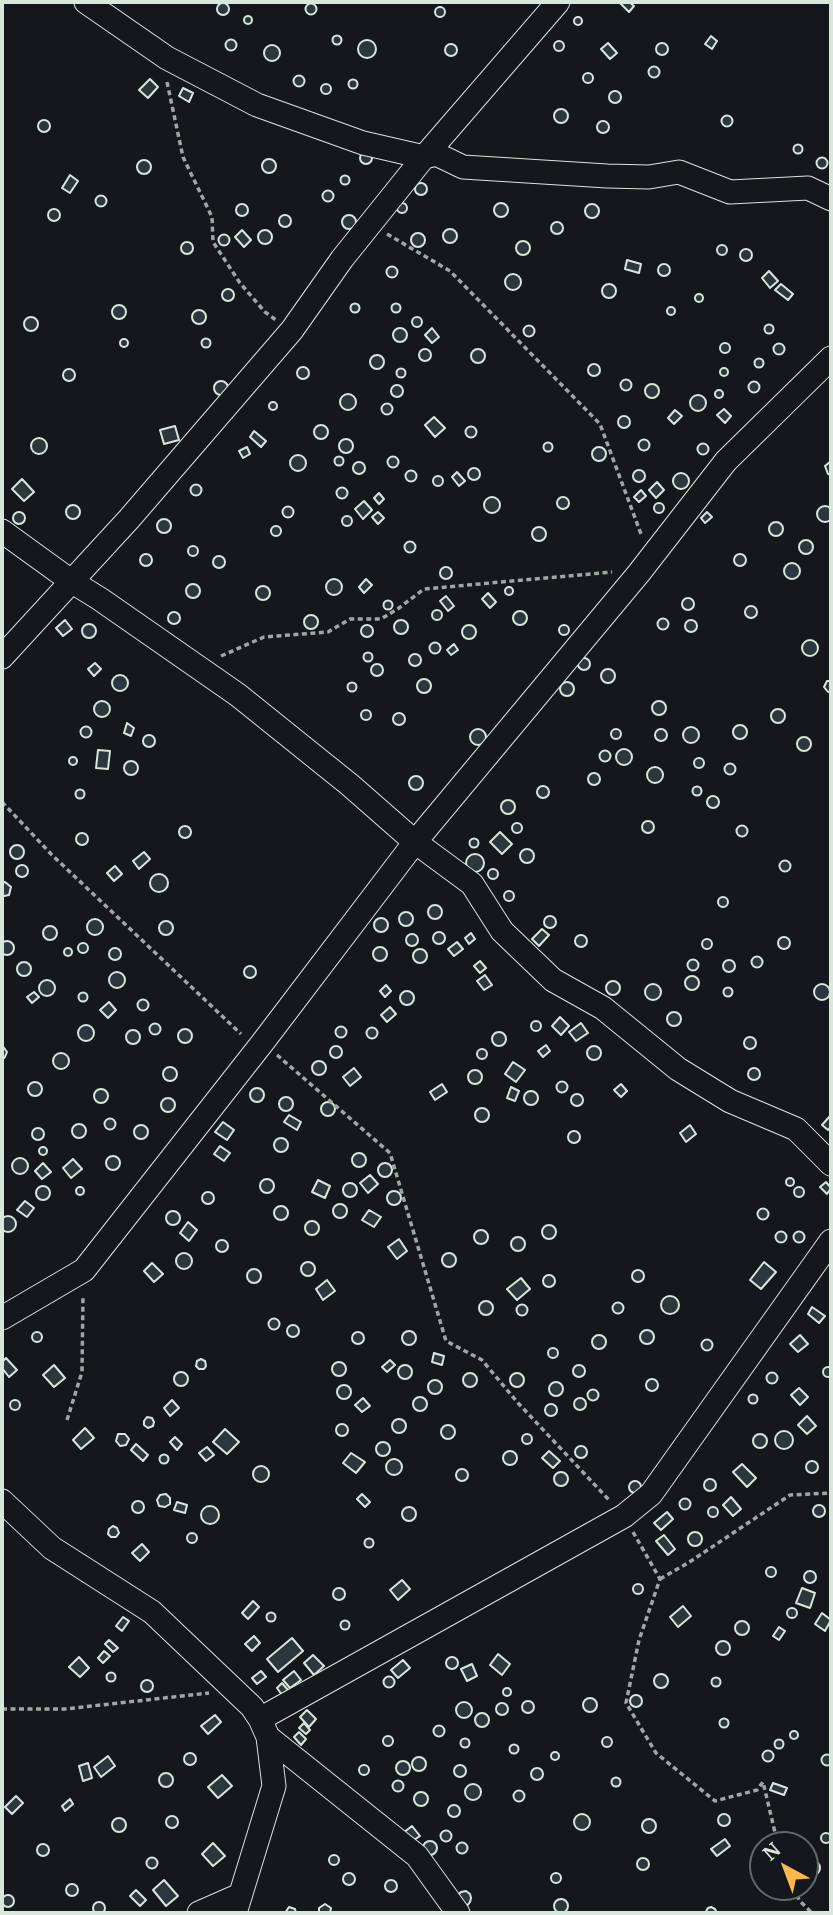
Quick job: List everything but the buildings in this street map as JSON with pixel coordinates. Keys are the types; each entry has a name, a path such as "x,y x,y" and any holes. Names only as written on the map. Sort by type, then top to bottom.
{"street":[{"path":"86,2 167,58 257,105 363,143 424,157 436,154 463,167 649,177 680,172 730,192 808,188 831,199"},
{"path":"2,657 129,519 292,330 342,258 424,157 558,2"},
{"path":"2,1318 84,1270 263,1042 415,842 639,573 726,461 831,358"},
{"path":"2,531 238,695 345,780 415,842 472,884 502,931 553,980 603,1008 678,1069 730,1101 796,1129 831,1164"},
{"path":"264,1728 624,1516 651,1494 831,1241"},
{"path":"2,1502 52,1548 152,1612 252,1707 264,1728 274,1786 238,1904 199,1913"},
{"path":"264,1728 417,1856 458,1913"}],"path":[{"path":"167,58 166,79 183,157 212,217 213,242 240,283 265,312 292,330"},
{"path":"371,225 450,271 600,424 644,542 654,553"},
{"path":"193,664 222,656 264,637 328,632 349,619 382,618 424,589 613,572 639,573"},
{"path":"2,802 52,855 245,1037 263,1042 390,1153 446,1342 482,1360 624,1516 660,1579"},
{"path":"66,1420 82,1372 84,1270"},
{"path":"775,1831 763,1782 757,1790 715,1801 656,1753 626,1703 639,1640 660,1579 790,1495 831,1493"},
{"path":"2,1709 65,1709 235,1690"},
{"path":"800,1901 813,1913"}]}
